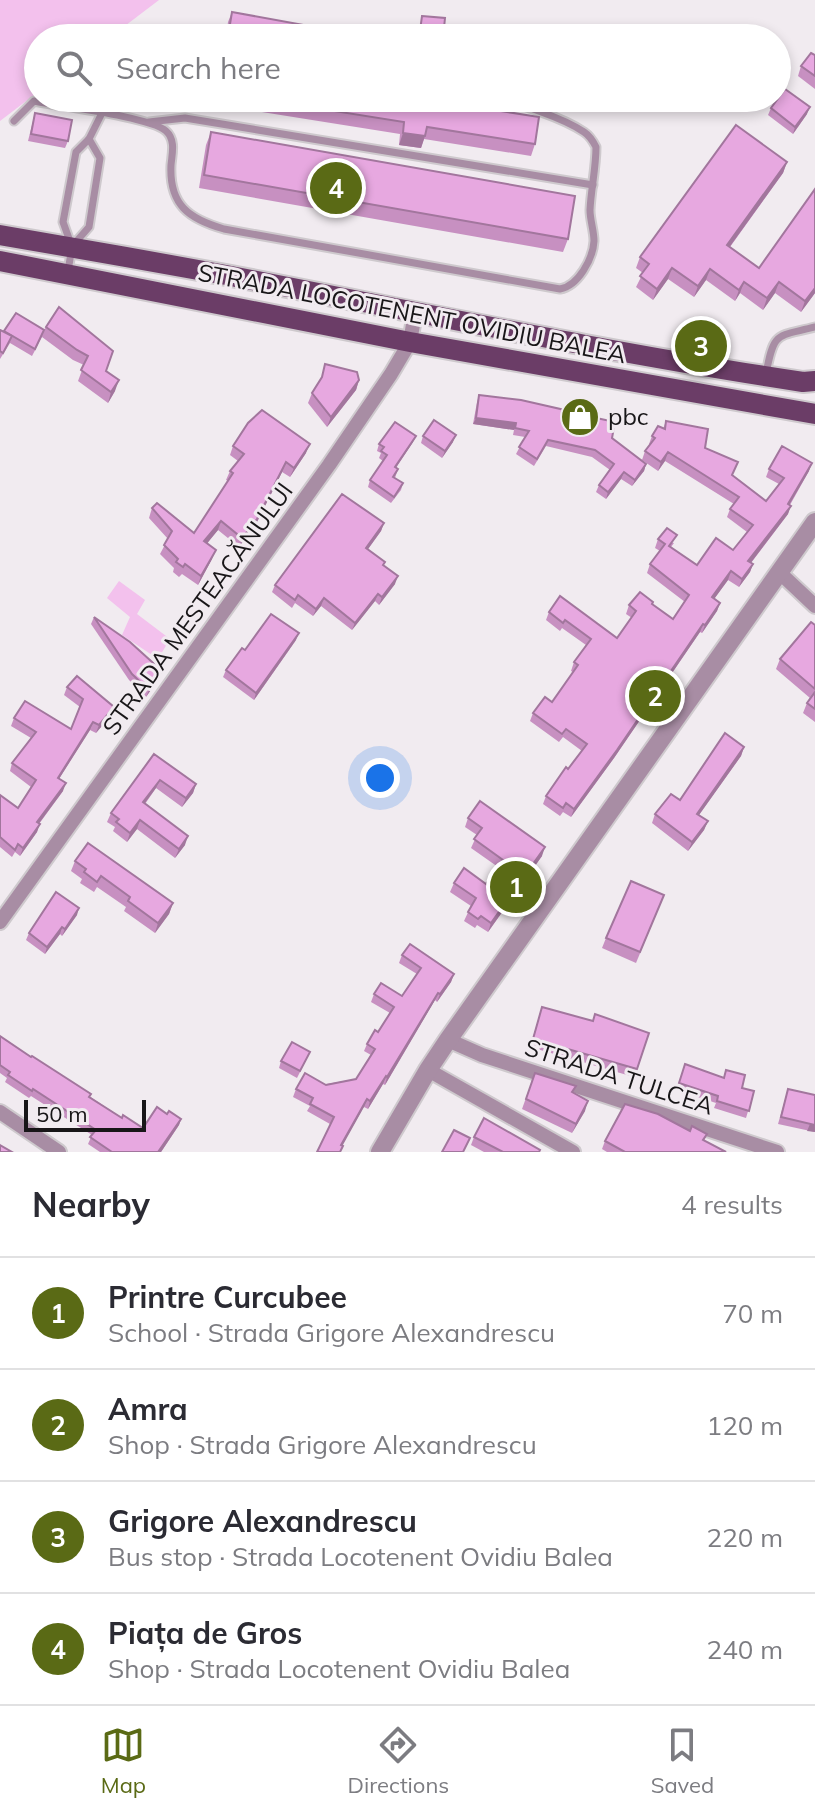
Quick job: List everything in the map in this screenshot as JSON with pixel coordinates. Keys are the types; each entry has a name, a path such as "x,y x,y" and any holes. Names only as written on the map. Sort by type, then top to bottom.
{"main road":[{"name":"STRADA LOCOTENENT OVIDIU BALEA","path":"0,235 766,376 815,381"},
{"name":"STRADA LOCOTENENT OVIDIU BALEA","path":"0,261 410,342 815,414"}],"street":[{"name":"STRADA MESTEACĂNULUI","path":"0,922 329,465 404,355 410,342 415,313"},
{"path":"380,1152 448,1040 815,522"},
{"path":"779,572 815,606"},
{"name":"STRADA TULCEA","path":"448,1040 495,1059 777,1152"},
{"path":"428,1070 573,1152"},
{"path":"0,1112 59,1152"}],"lane":[{"path":"14,121 24,111"},
{"path":"96,112 148,122 166,131 172,142 172,186 176,198 186,212 202,222 224,229 567,288 579,277 592,251 594,240 590,213 596,147 585,133 538,112"},
{"path":"72,247 63,222 76,152 89,139 102,113"},
{"path":"148,122 185,118 593,185"},
{"path":"67,273 72,247 89,227 100,158 89,139"},
{"path":"766,376 770,352 777,338 786,332 815,327"}],"shaded area":[{"path":"0,0 159,0 127,24 24,24 24,103 0,121"},
{"path":"119,581 145,600 137,614 170,639 158,659 122,635 130,617 107,598"}],"building":[{"path":"232,12 298,24 230,24"},
{"path":"422,16 445,18 444,24 421,24"},
{"path":"811,53 815,55 815,76 801,66"},
{"path":"791,93 810,107 795,127 776,112 791,112"},
{"path":"341,112 507,112 539,117 535,144 427,127 425,136 403,133 404,122"},
{"path":"35,113 72,120 68,141 31,134"},
{"path":"736,125 787,162 727,245 759,268 815,189 815,288 805,301 779,282 767,298 744,282 739,290 710,269 698,286 672,268 657,289 640,276 649,264 640,257"},
{"path":"211,132 575,196 568,239 204,175"},
{"path":"59,307 113,351 106,371 119,380 111,392 81,370 88,356 46,327"},
{"path":"16,313 44,330 35,349 4,331"},
{"path":"0,330 12,336 3,353 0,351"},
{"path":"325,364 357,372 359,380 331,417 312,393 322,377"},
{"path":"479,395 565,410 566,407 588,412 587,416 615,422 612,438 646,464 635,480 624,472 608,492 599,485 614,464 595,450 548,440 537,459 519,447 529,431 515,428 516,423 476,418"},
{"path":"262,410 310,444 294,468 286,462 257,519 242,538 221,521 204,541 216,550 201,576 185,564 183,567 176,562 178,559 164,545 172,531 152,508 157,503 194,533 233,473 230,471 244,454 233,446 248,423"},
{"path":"434,420 456,435 445,451 423,436"},
{"path":"666,421 708,429 705,448 738,462 732,475 766,501 784,478 769,469 782,446 812,463 788,504 791,506 748,561 753,564 742,579 731,571 712,597 720,603 617,750 574,809 566,803 563,808 546,796 587,744 566,729 562,734 533,713 545,697 552,702 578,665 574,662 591,639 549,612 560,596 617,638 636,611 629,605 640,592 673,619 689,595 650,564 665,544 658,539 667,528 677,535 669,546 697,565 716,538 733,550 753,525 730,509 739,497 668,452 661,462 645,451 655,438 652,436 658,426 665,429"},
{"path":"395,422 416,436 395,467 398,469 393,477 403,483 394,497 370,480 387,455 381,451 384,447 379,444"},
{"path":"342,494 384,523 366,548 398,576 382,597 378,594 355,623 324,598 316,609 298,595 295,600 275,585"},
{"path":"271,614 299,633 256,693 226,670"},
{"path":"94,617 130,642 162,671 149,690 132,674"},
{"path":"811,622 815,625 815,689 780,659"},
{"path":"77,676 114,707 99,725 93,722 58,778 66,783 37,822 40,824 23,848 18,844 15,850 0,837 0,795 18,808 36,780 12,763 36,732 14,718 25,701 71,729 83,699 67,687"},
{"path":"815,692 815,709 807,703"},
{"path":"725,733 744,747 697,814 708,821 692,842 655,814 671,794 680,800"},
{"path":"154,754 196,784 186,798 160,780 143,802 188,836 179,849 140,820 130,833 116,822 119,819 111,813"},
{"path":"480,801 545,847 491,923 468,912 476,898 454,883 464,868 486,884 503,860 474,839 482,828 468,818"},
{"path":"88,843 173,903 158,923 101,876 97,882 84,872 86,869 75,861"},
{"path":"631,881 664,895 640,952 606,938"},
{"path":"56,892 79,908 65,929 62,927 47,947 29,933"},
{"path":"410,944 454,974 438,993 387,1077 370,1101 367,1099 340,1152 317,1152 334,1117 310,1104 313,1098 296,1089 305,1073 326,1085 356,1079 375,1049 367,1044 394,1007 374,994 381,983 402,996 421,968 402,955"},
{"path":"542,1007 593,1021 595,1014 649,1033 637,1069 533,1039"},
{"path":"0,1036 91,1094 89,1097 143,1128 157,1107 181,1119 158,1152 112,1152 90,1137 96,1130 8,1075 10,1072 0,1065"},
{"path":"292,1042 310,1052 300,1071 281,1061"},
{"path":"685,1064 724,1078 726,1070 745,1075 742,1088 754,1091 749,1111 717,1101 718,1096 679,1083"},
{"path":"535,1073 576,1086 572,1092 588,1101 576,1124 526,1099"},
{"path":"788,1089 815,1095 815,1125 781,1117"},
{"path":"625,1104 658,1114 690,1131 692,1126 707,1134 703,1140 726,1152 625,1152 605,1141"},
{"path":"484,1118 539,1152 503,1152 474,1137"},
{"path":"454,1130 470,1138 463,1152 442,1152"},
{"path":"0,1145 12,1152 0,1152"}],"place":[{"name":"Piața de Gros","path":"336,188"},
{"name":"Grigore Alexandrescu","path":"701,346"},
{"name":"pbc","path":"580,417"},
{"name":"Amra","path":"655,696"},
{"name":"Printre Curcubee","path":"516,887"}]}
